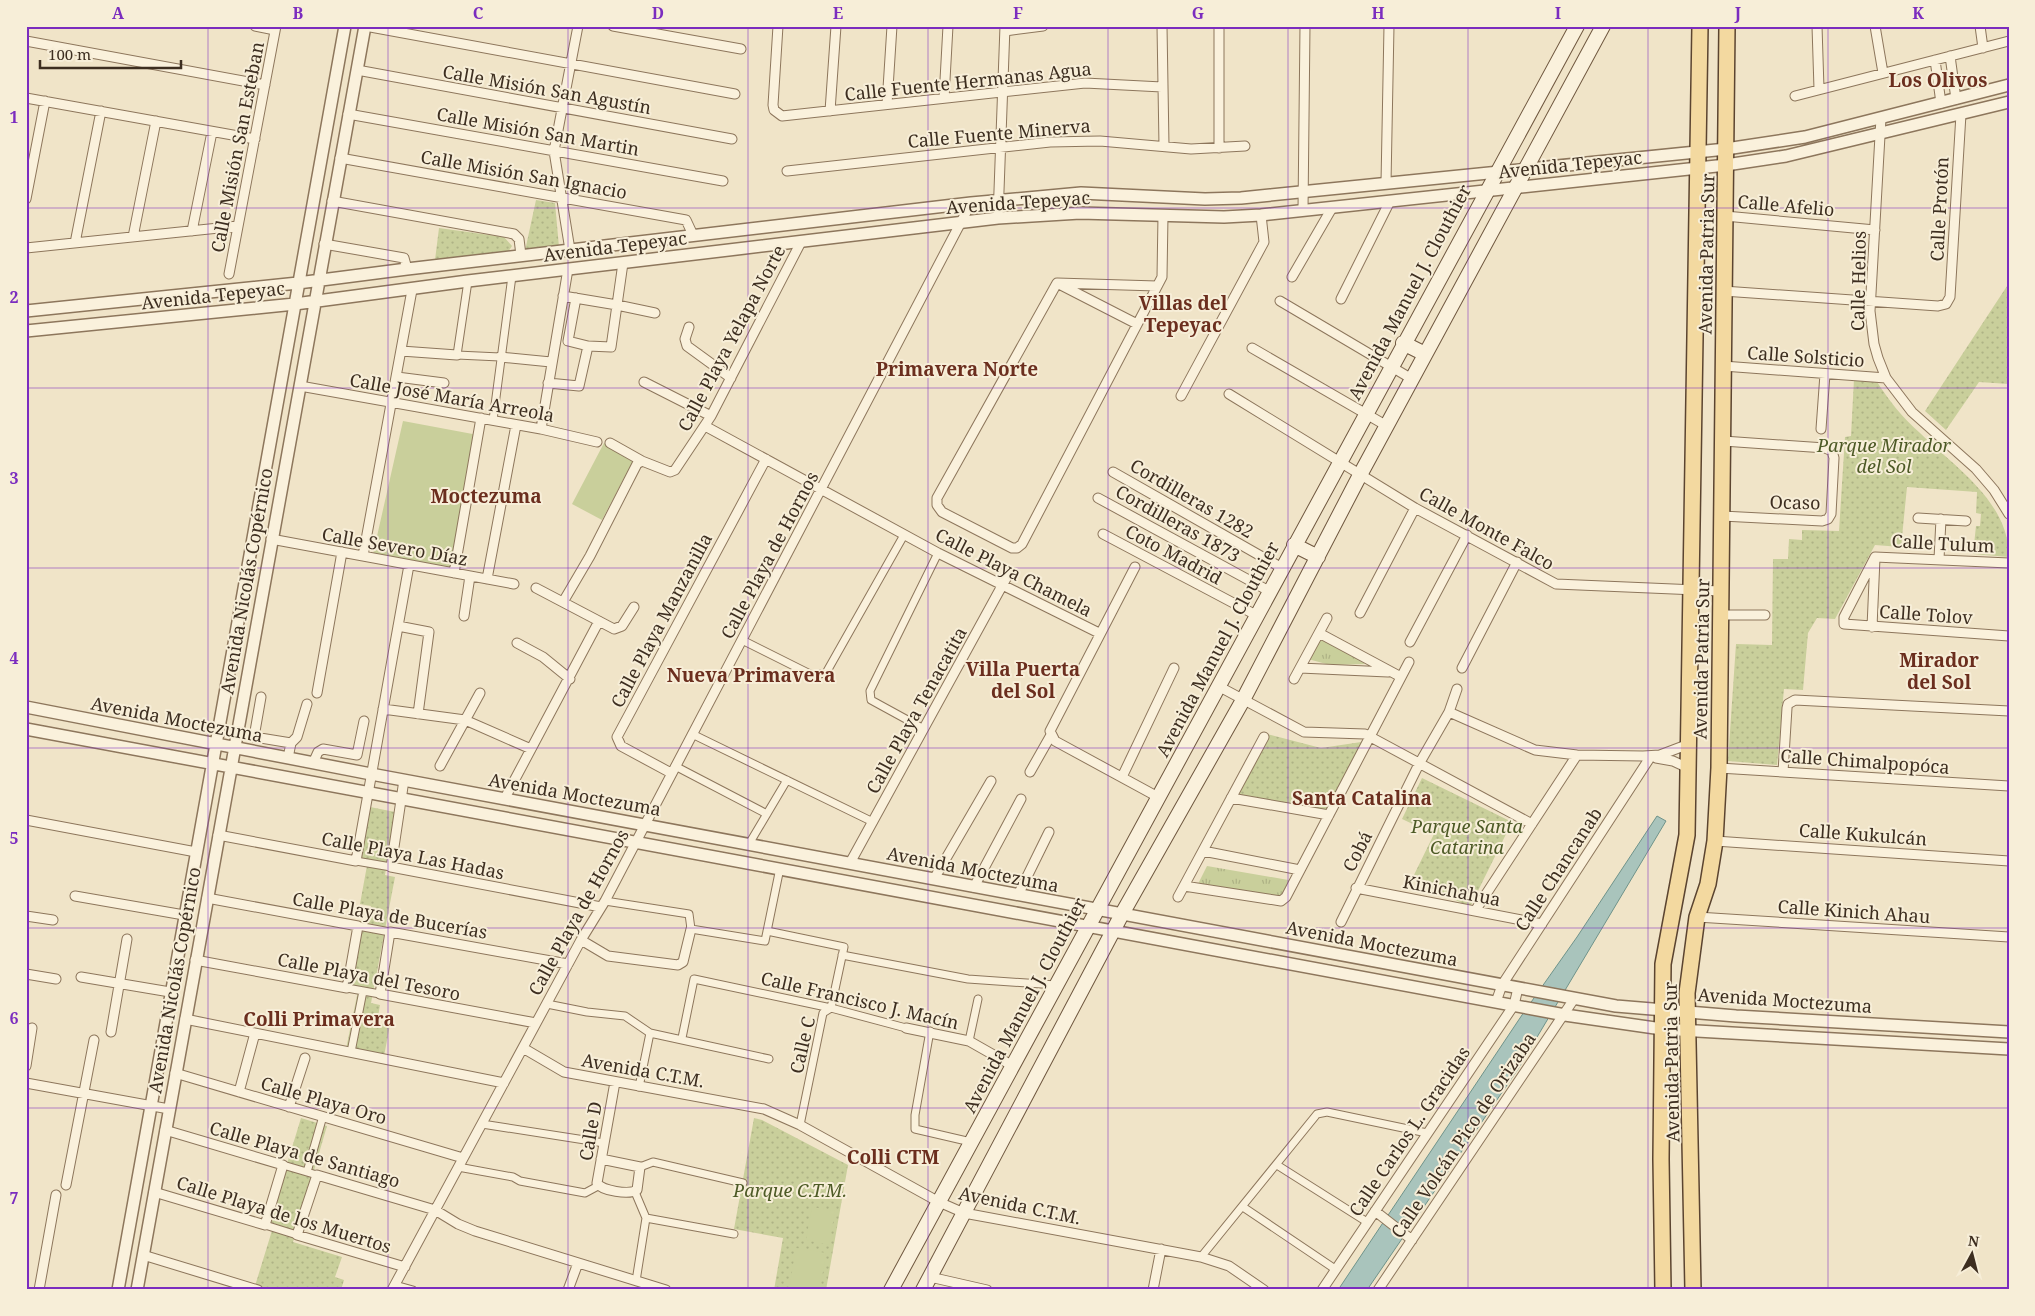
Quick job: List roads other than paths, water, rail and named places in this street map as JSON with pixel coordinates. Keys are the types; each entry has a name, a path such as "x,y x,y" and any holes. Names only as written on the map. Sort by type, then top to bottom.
{"main road":[{"name":"Avenida Manuel J. Clouthier","path":"891,1290 1486,190 1577,26"},
{"path":"922,1290 1122,914 1243,700 1360,475 1603,26"},
{"name":"Avenida Patria Sur","path":"1663,1290 1661,1009 1663,964 1687,835 1700,26"},
{"name":"Avenida Patria Sur","path":"1693,1290 1687,1011 1691,954 1697,917 1708,884 1715,841 1718,768 1727,26"},
{"path":"1403,343 1426,354"},
{"path":"1294,545 1318,557"}],"street":[{"path":"255,26 276,28"},
{"name":"Avenida Nicolás Copérnico","path":"118,1290 184,914 213,764 215,744 345,26"},
{"path":"365,26 735,94"},
{"name":"Avenida Nicolás Copérnico","path":"137,1290 270,540 300,386 317,281 365,26"},
{"path":"570,250 554,151 578,26"},
{"path":"614,26 741,49"},
{"name":"Calle Fuente Hermanas Agua","path":"778,26 773,106 777,114 782,116 1002,91 1086,84 1162,87"},
{"path":"830,111 836,26"},
{"path":"887,104 892,26"},
{"path":"944,98 948,26"},
{"path":"998,218 1005,28 1042,26"},
{"path":"1162,26 1164,146"},
{"path":"1219,26 1219,148"},
{"path":"1303,210 1305,26"},
{"path":"1386,183 1389,26"},
{"path":"1817,26 1819,90"},
{"path":"1874,26 1883,73"},
{"path":"1980,26 1983,48"},
{"name":"Calle Misión San Esteban","path":"230,274 276,28"},
{"path":"1795,96 2009,41"},
{"path":"26,42 265,86"},
{"path":"1950,56 1956,99"},
{"path":"1935,60 1941,102"},
{"name":"Calle Misión San Agustín","path":"357,70 732,139"},
{"name":"Avenida Tepeyac","path":"26,311 317,281 692,235 1081,192 1205,199 1302,192 1726,149 1805,137 2009,85"},
{"path":"26,98 255,139"},
{"path":"26,199 45,101"},
{"name":"Avenida Tepeyac","path":"26,330 314,302 412,290 472,280 998,218 1080,212 1163,216 1224,217 1261,215 1516,186 1726,165 1786,156 1880,135 2009,102"},
{"path":"75,243 101,111"},
{"name":"Calle Misión San Martin","path":"348,114 722,181"},
{"name":"Calle Protón","path":"1871,301 1938,306 1946,304 1950,297 1961,114"},
{"name":"Calle Helios","path":"1881,118 1871,301 1871,323 1874,344 1886,378 1912,412 1976,469 2000,499 2009,514"},
{"path":"133,237 156,121"},
{"path":"192,232 212,132"},
{"name":"Calle Fuente Minerva","path":"787,171 1050,142 1100,141 1191,149 1245,146"},
{"name":"Calle Misión San Ignacio","path":"340,158 686,220 690,225 692,235"},
{"path":"332,201 514,234 519,239 521,255"},
{"path":"1341,299 1390,201"},
{"name":"Calle Playa de Hornos","path":"394,1287 581,940 603,904 971,203"},
{"path":"1292,277 1332,208"},
{"path":"1182,396 1264,242 1261,215"},
{"path":"1057,282 937,498 937,505 942,512 1008,547 1017,548 1022,544 1162,277 1163,216"},
{"name":"Calle Afelio","path":"1725,216 1875,230"},
{"path":"26,248 238,226"},
{"path":"642,241 644,261"},
{"name":"Calle Playa Yelapa Norte","path":"642,462 672,472 711,416 801,242"},
{"path":"324,244 404,258 407,269"},
{"path":"457,355 472,280 479,260"},
{"path":"555,339 588,346 611,347 624,263"},
{"path":"541,429 568,270"},
{"path":"493,420 512,276"},
{"path":"1057,282 1157,286"},
{"path":"1057,282 1137,324"},
{"path":"363,556 412,290"},
{"path":"1723,291 1871,301"},
{"path":"563,296 655,313"},
{"path":"568,341 576,298"},
{"path":"1280,301 1412,379"},
{"path":"689,328 685,339 686,346 730,378"},
{"path":"548,383 579,386 588,346"},
{"path":"1252,348 1387,426"},
{"path":"401,352 500,357 551,362"},
{"name":"Calle Solsticio","path":"1723,366 1886,378"},
{"path":"1821,429 1825,374"},
{"path":"397,377 444,383"},
{"path":"644,382 711,416"},
{"name":"Calle José María Arreola","path":"300,386 541,429 597,442"},
{"name":"Calle Monte Falco","path":"1229,394 1415,508 1556,584 1720,591"},
{"path":"454,573 481,418"},
{"path":"487,579 516,425"},
{"name":"Calle Playa Chamela","path":"705,426 1002,587 1099,633 1051,728 1051,735 1030,772"},
{"name":"Ocaso","path":"1722,516 1828,520 1832,504 1834,458 1832,451 1825,448 1723,441"},
{"path":"610,442 642,462"},
{"name":"Calle Playa Manzanilla","path":"673,769 621,746 617,737 766,459"},
{"path":"563,602 590,556 637,464 642,462"},
{"name":"Cordilleras 1282","path":"1113,472 1282,568"},
{"path":"2000,499 2009,494"},
{"name":"Cordilleras 1873","path":"1098,498 1269,591"},
{"path":"1360,613 1415,508"},
{"path":"1918,518 1966,521"},
{"path":"1939,559 1941,519"},
{"path":"742,640 812,676 826,672 904,534"},
{"name":"Coto Madrid","path":"1103,534 1256,616"},
{"path":"1410,642 1467,535"},
{"name":"Calle Severo Díaz","path":"270,540 514,584"},
{"path":"317,694 342,552"},
{"path":"924,729 872,700 870,692 938,553"},
{"path":"1872,627 1875,557"},
{"name":"Calle Tulum","path":"1875,557 2009,563"},
{"name":"Calle Tolov","path":"1875,557 1842,622 1847,625 2009,636"},
{"path":"1462,668 1517,562"},
{"path":"356,860 409,565"},
{"path":"1099,633 1134,566"},
{"name":"Calle Playa Tenacatita","path":"850,863 1009,573"},
{"path":"464,616 470,576"},
{"path":"536,588 614,628 622,626 634,607"},
{"path":"1720,615 1764,615"},
{"path":"1294,679 1327,618"},
{"path":"505,798 570,679 599,621"},
{"path":"398,626 429,632 418,714"},
{"path":"1319,633 1402,677"},
{"path":"517,643 543,658 570,679"},
{"path":"1184,886 1281,901 1286,898 1409,662"},
{"path":"1122,777 1174,668"},
{"path":"1300,668 1392,672"},
{"path":"1218,686 1304,732 1365,734 1532,824"},
{"name":"Cobá","path":"1341,922 1356,888 1419,764 1449,712 1457,689"},
{"path":"440,766 480,693"},
{"path":"261,697 254,737 291,744"},
{"path":"1783,772 1787,708 1791,701 1800,699 2009,711"},
{"path":"288,758 291,744 297,737 307,704"},
{"name":"Avenida Moctezuma","path":"26,707 313,763 1616,1006 1736,1016 2008,1032"},
{"path":"383,709 465,720 531,749"},
{"path":"1449,712 1535,750 1577,755 1648,757 1665,759 1688,768"},
{"path":"313,763 318,752 324,749 357,755 364,721"},
{"name":"Avenida Moctezuma","path":"26,729 401,797 1560,1014 1662,1029 2009,1049"},
{"path":"692,734 872,822"},
{"path":"1051,735 1055,741 1158,797"},
{"path":"1178,897 1264,737"},
{"path":"1648,757 1660,755 1689,744"},
{"path":"1475,911 1577,755"},
{"name":"Calle Chancanab","path":"1496,1002 1502,985 1648,757"},
{"name":"Calle Chimalpopóca","path":"1718,768 2009,786"},
{"path":"673,769 767,814"},
{"path":"391,867 404,780"},
{"path":"749,844 786,780"},
{"path":"934,879 991,781"},
{"path":"1231,798 1329,815"},
{"path":"974,886 1020,799"},
{"path":"26,820 196,852"},
{"path":"1018,895 1050,832"},
{"name":"Calle Playa Las Hadas","path":"218,834 391,867 603,904"},
{"name":"Calle Kukulcán","path":"1715,841 2009,860"},
{"path":"1203,851 1300,870"},
{"path":"691,929 765,941 780,868"},
{"name":"Kinichahua","path":"1356,888 1542,924"},
{"path":"76,896 184,914"},
{"name":"Calle Playa de Bucerías","path":"207,898 568,964"},
{"path":"581,940 608,956 681,964 691,929 689,914 603,904"},
{"path":"26,916 53,920"},
{"name":"Calle Kinich Ahau","path":"1697,917 2009,937"},
{"path":"346,988 358,926"},
{"name":"Calle C","path":"768,931 844,947 831,1008 823,1013 800,1125"},
{"path":"380,994 390,932"},
{"path":"111,1032 127,939"},
{"path":"842,955 968,979 1056,985"},
{"name":"Calle Playa del Tesoro","path":"196,960 536,1023"},
{"path":"27,977 56,979"},
{"path":"81,977 170,992"},
{"name":"Calle Francisco J. Macín","path":"682,1038 694,979 831,1008 906,1028 930,1031 969,1041 1013,1066"},
{"name":"Calle Carlos L. Gracidas","path":"1322,1290 1427,1133 1520,1006 1518,988"},
{"path":"351,1052 363,991"},
{"name":"Calle Volcán Pico de Orizaba","path":"1378,1290 1409,1238 1571,998"},
{"path":"969,1041 978,999"},
{"path":"547,1004 587,1012 624,1016 650,1032 769,1059"},
{"path":"185,1019 504,1083"},
{"path":"26,1066 32,1028"},
{"path":"930,1031 915,1115 915,1129 971,1142"},
{"path":"638,1086 650,1032"},
{"path":"239,1092 255,1033"},
{"path":"66,1185 94,1040"},
{"name":"Avenida C.T.M.","path":"523,1048 564,1072 764,1109 800,1125 939,1202 964,1213 1201,1257 1229,1266 1264,1290"},
{"path":"289,1107 305,1058"},
{"name":"Calle Playa Oro","path":"176,1074 463,1158"},
{"name":"Calle D","path":"598,1186 615,1082"},
{"path":"26,1083 169,1110"},
{"path":"1201,1257 1317,1114 1327,1112 1427,1133"},
{"path":"307,1172 323,1116"},
{"path":"482,1124 604,1143"},
{"name":"Calle Playa de Santiago","path":"165,1130 435,1210 475,1232 666,1290"},
{"path":"601,1159 640,1167 653,1162 744,1183"},
{"path":"265,1225 283,1165"},
{"path":"1277,1165 1367,1222"},
{"path":"458,1167 585,1193 598,1186 635,1192"},
{"path":"636,1281 646,1218 635,1192 640,1167"},
{"path":"298,1235 316,1175"},
{"name":"Calle Playa de los Muertos","path":"154,1192 405,1267"},
{"path":"39,1290 56,1195"},
{"path":"1243,1207 1335,1269"},
{"path":"1375,1211 1409,1238"},
{"path":"646,1218 734,1234"},
{"path":"1154,1290 1161,1249"},
{"path":"143,1255 258,1290"},
{"path":"568,1290 578,1263"},
{"path":"930,1276 987,1290"},
{"path":"394,1287 412,1290"}],"water":[{"path":"1657,816 1666,821 1518,1069 1367,1290 1338,1290 1522,1015 1577,937"}],"district":[{"name":"Los Olivos","path":"1938,80"},
{"name":"Villas del Tepeyac","path":"1183,314"},
{"name":"Primavera Norte","path":"957,369"},
{"name":"Moctezuma","path":"486,496"},
{"name":"Mirador del Sol","path":"1939,671"},
{"name":"Nueva Primavera","path":"751,675"},
{"name":"Villa Puerta del Sol","path":"1023,680"},
{"name":"Santa Catalina","path":"1362,798"},
{"name":"Colli Primavera","path":"319,1019"},
{"name":"Colli CTM","path":"893,1157"}],"park label":[{"name":"Parque Mirador del Sol","path":"1884,455"},
{"name":"Parque Santa Catarina","path":"1467,836"},
{"name":"Parque C.T.M.","path":"790,1190"}]}
